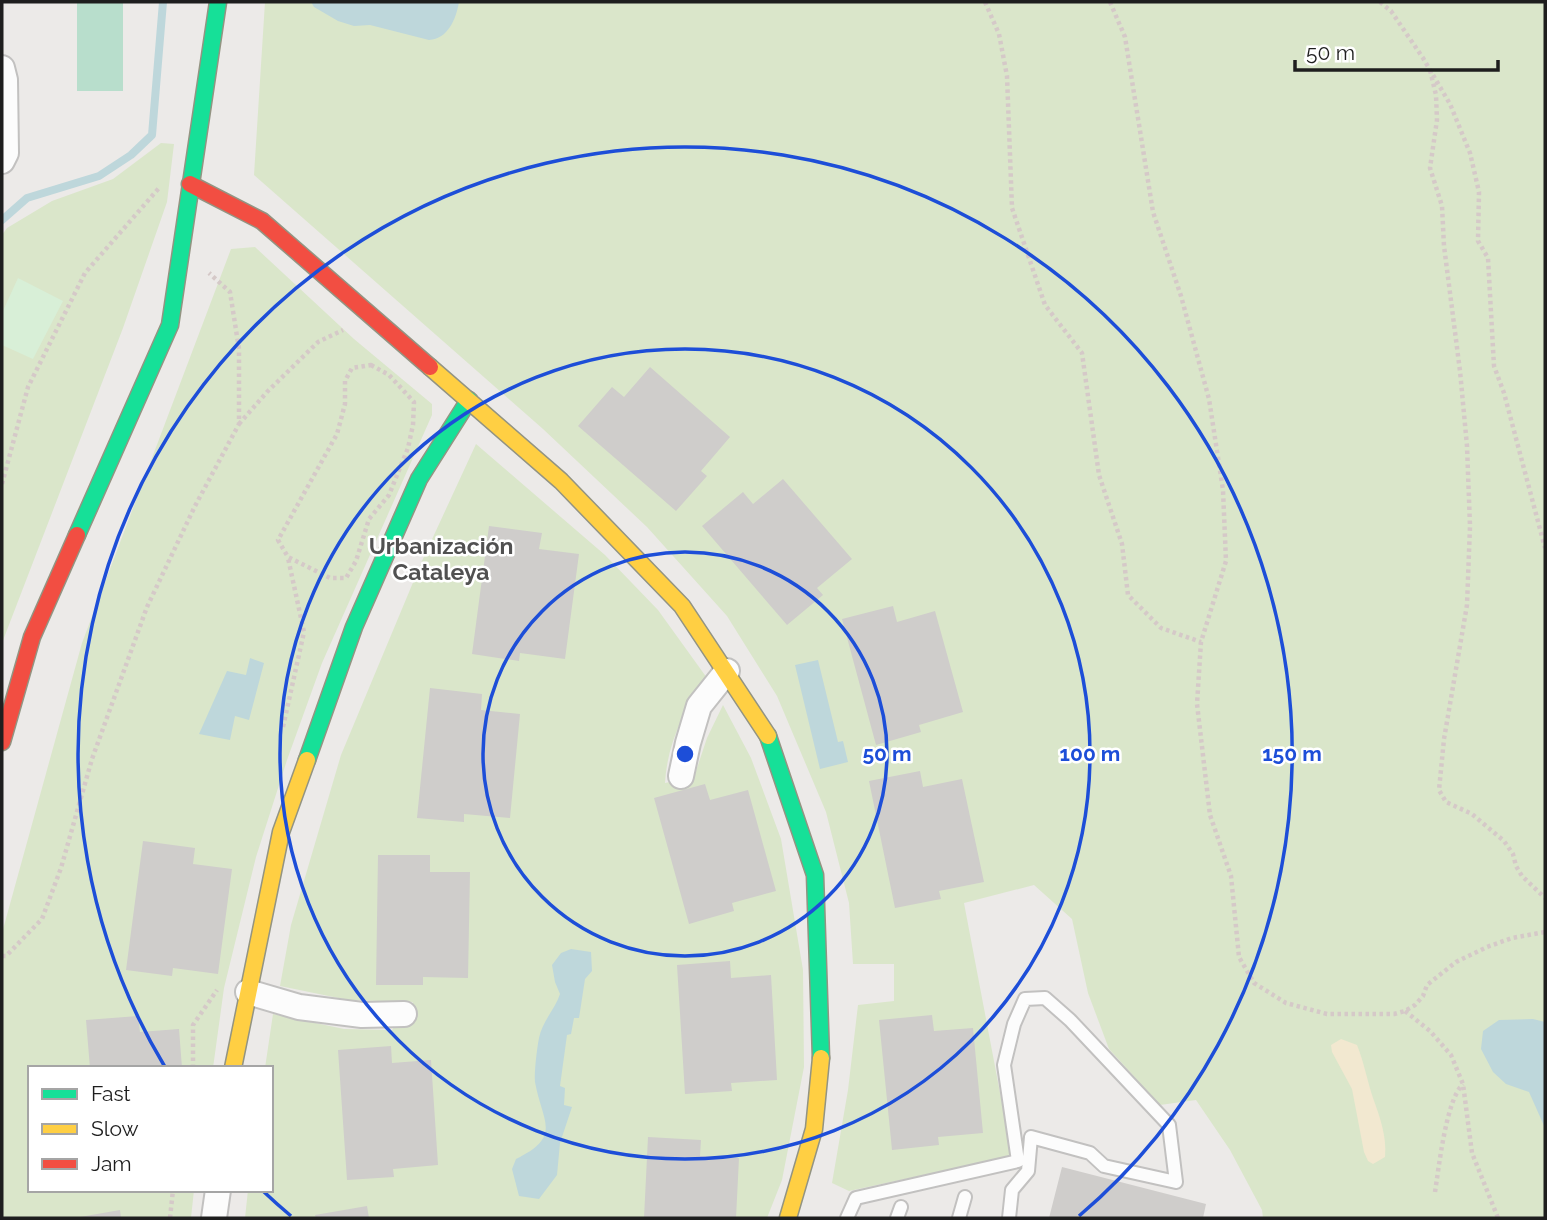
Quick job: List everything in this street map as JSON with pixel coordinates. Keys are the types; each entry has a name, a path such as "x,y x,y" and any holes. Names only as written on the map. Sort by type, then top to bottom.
{"street":[{"path":"2,742 32,636 170,325 218,2"},
{"path":"2,68 5,80 3,158"},
{"path":"190,184 262,221 561,481 682,606 766,730 815,875 822,1050 814,1129 788,1218"},
{"path":"233,1066 281,832 354,627 419,479 469,400"},
{"path":"681,776 699,706 727,671"},
{"path":"248,992 299,1007 362,1015 404,1014"},
{"path":"215,1218 218,1192"}],"lane":[{"path":"847,1218 856,1198 1018,1161 1004,1065 1014,1024 1025,999 1045,998 1070,1020 1169,1125 1176,1182 1104,1166 1090,1153 1031,1137 1028,1171 1012,1190 1009,1218"},
{"path":"959,1218 965,1197"}],"path":[{"path":"985,2 999,34 1007,76 1012,208 1045,305 1082,353 1099,475 1122,544 1128,595 1161,628 1201,642"},
{"path":"1110,2 1125,37 1153,212 1181,296 1209,399 1223,490 1226,561 1201,642 1197,704 1210,815 1231,876 1239,957 1254,983 1286,1003 1327,1014 1394,1014 1405,1011 1423,996 1427,985 1456,962 1500,943 1545,932"},
{"path":"1380,2 1391,11 1430,70 1450,104 1470,153 1479,192 1478,241 1488,258 1494,366 1504,393 1545,548"},
{"path":"1430,70 1436,95 1437,120 1430,168 1442,206 1448,286 1462,396 1470,526 1467,605 1444,739 1439,790 1446,802 1472,814 1504,841 1522,876 1545,898"},
{"path":"2,484 28,387 85,273 161,185 190,184"},
{"path":"181,246 230,292 239,349 239,424"},
{"path":"2,956 6,956 42,919 61,868 92,759 147,607 195,506 239,424 318,342 373,316"},
{"path":"371,365 389,375 414,402 413,425 408,448 389,495 369,519 356,561 346,578 330,578 288,557 278,540 337,434 345,404 345,381 352,368 371,365"},
{"path":"1405,1011 1430,1031 1451,1055 1463,1084 1472,1153 1498,1218"},
{"path":"1435,1192 1456,1090 1463,1084"},
{"path":"170,1218 173,1192"}],"green space":[{"path":"77,2 123,2 123,91 77,91"},
{"path":"265,2 1545,2 1545,1218 1263,1218 1262,1210 1230,1150 1196,1100 1160,1105 1109,1049 1088,993 1072,919 1034,885 964,903 1012,1156 849,1191 832,1183 848,1090 858,1005 894,1001 894,964 853,964 849,903 826,812 777,696 727,616 647,527 543,429 254,175"},
{"path":"161,143 174,144 167,202 123,328 2,643 2,235 7,228 52,201 113,179"},
{"path":"255,247 354,339 432,404 432,415 322,663 287,760 256,857 224,988 213,1066 28,1066 28,1192 194,1192 191,1218 2,1218 2,933 82,643 231,249"},
{"path":"18,278 63,301 33,359 2,345 2,313"},
{"path":"476,444 605,555 658,610 707,678 678,728 669,755 665,783 694,777 707,738 723,705 751,758 781,839 803,970 804,1067 782,1180 767,1218 245,1218 248,1192 273,1192 273,1066 265,1066 273,1014 344,1029 392,1030 413,1002 348,1000 280,986 291,925 341,755 422,561"}],"sand":[{"path":"1341,1039 1357,1045 1382,1127 1385,1157 1373,1164 1368,1161 1364,1152 1352,1089 1332,1052 1331,1045"}],"water":[{"path":"311,2 459,2 456,15 446,32 429,40 370,25 354,26 338,21 314,7"},
{"path":"250,658 264,663 249,720 235,716 230,740 199,734 227,671 246,675"},
{"path":"818,660 838,742 843,741 848,762 820,769 795,665"},
{"path":"571,949 591,952 592,971 585,979 579,1018 574,1018 571,1034 567,1035 560,1086 565,1088 564,1105 572,1107 560,1143 557,1175 539,1199 519,1196 512,1169 516,1159 531,1151 545,1135 546,1127 535,1073 541,1032 560,994 552,965 561,953"},
{"path":"1533,1019 1545,1022 1545,1128 1529,1092 1506,1084 1493,1072 1481,1049 1483,1031 1499,1020"}],"building":[{"path":"650,367 730,437 701,471 707,476 676,511 578,426 612,387 624,397"},
{"path":"783,479 852,559 817,588 823,595 787,625 702,526 743,492 753,504"},
{"path":"489,526 542,533 539,549 579,554 565,659 520,653 519,661 472,654"},
{"path":"893,606 897,622 935,611 963,712 919,725 921,732 876,745 842,619"},
{"path":"430,688 482,694 481,710 520,714 510,818 464,814 464,822 417,818"},
{"path":"920,771 923,787 962,779 984,882 939,891 941,899 895,908 869,781"},
{"path":"705,784 710,800 748,790 776,891 732,903 734,911 689,924 654,798"},
{"path":"143,841 195,848 193,864 232,869 218,974 173,968 172,976 126,970"},
{"path":"378,855 430,855 430,872 470,872 468,978 423,977 423,985 376,985"},
{"path":"730,961 731,978 771,975 777,1080 731,1083 732,1091 685,1094 677,965"},
{"path":"932,1015 934,1031 973,1028 983,1133 938,1137 939,1145 892,1150 879,1020"},
{"path":"138,1016 140,1032 179,1029 182,1066 90,1066 86,1020"},
{"path":"391,1046 392,1063 431,1060 438,1165 393,1169 394,1177 347,1180 338,1050"},
{"path":"648,1137 701,1140 700,1156 739,1158 736,1218 644,1218"},
{"path":"1062,1167 1206,1204 1203,1218 1049,1218"},
{"path":"367,1206 369,1218 316,1218 315,1215"},
{"path":"120,1210 121,1218 80,1218 80,1217"}],"waterway":[{"path":"2,220 27,198 99,176 131,155 152,135 163,2"}],"traffic: fast":[{"path":"77,535 170,325 218,2"},
{"path":"307,760 354,627 419,479 469,400"},
{"path":"768,736 815,875 821,1058"}],"traffic: slow":[{"path":"430,367 561,481 682,606 768,736"},
{"path":"233,1066 281,832 307,760"},
{"path":"788,1218 814,1129 821,1058"}],"traffic: jam":[{"path":"190,184 262,221 430,367"},
{"path":"2,742 32,637 77,535"}],"district":[{"name":"Urbanización Cataleya","path":"441,558"}]}
